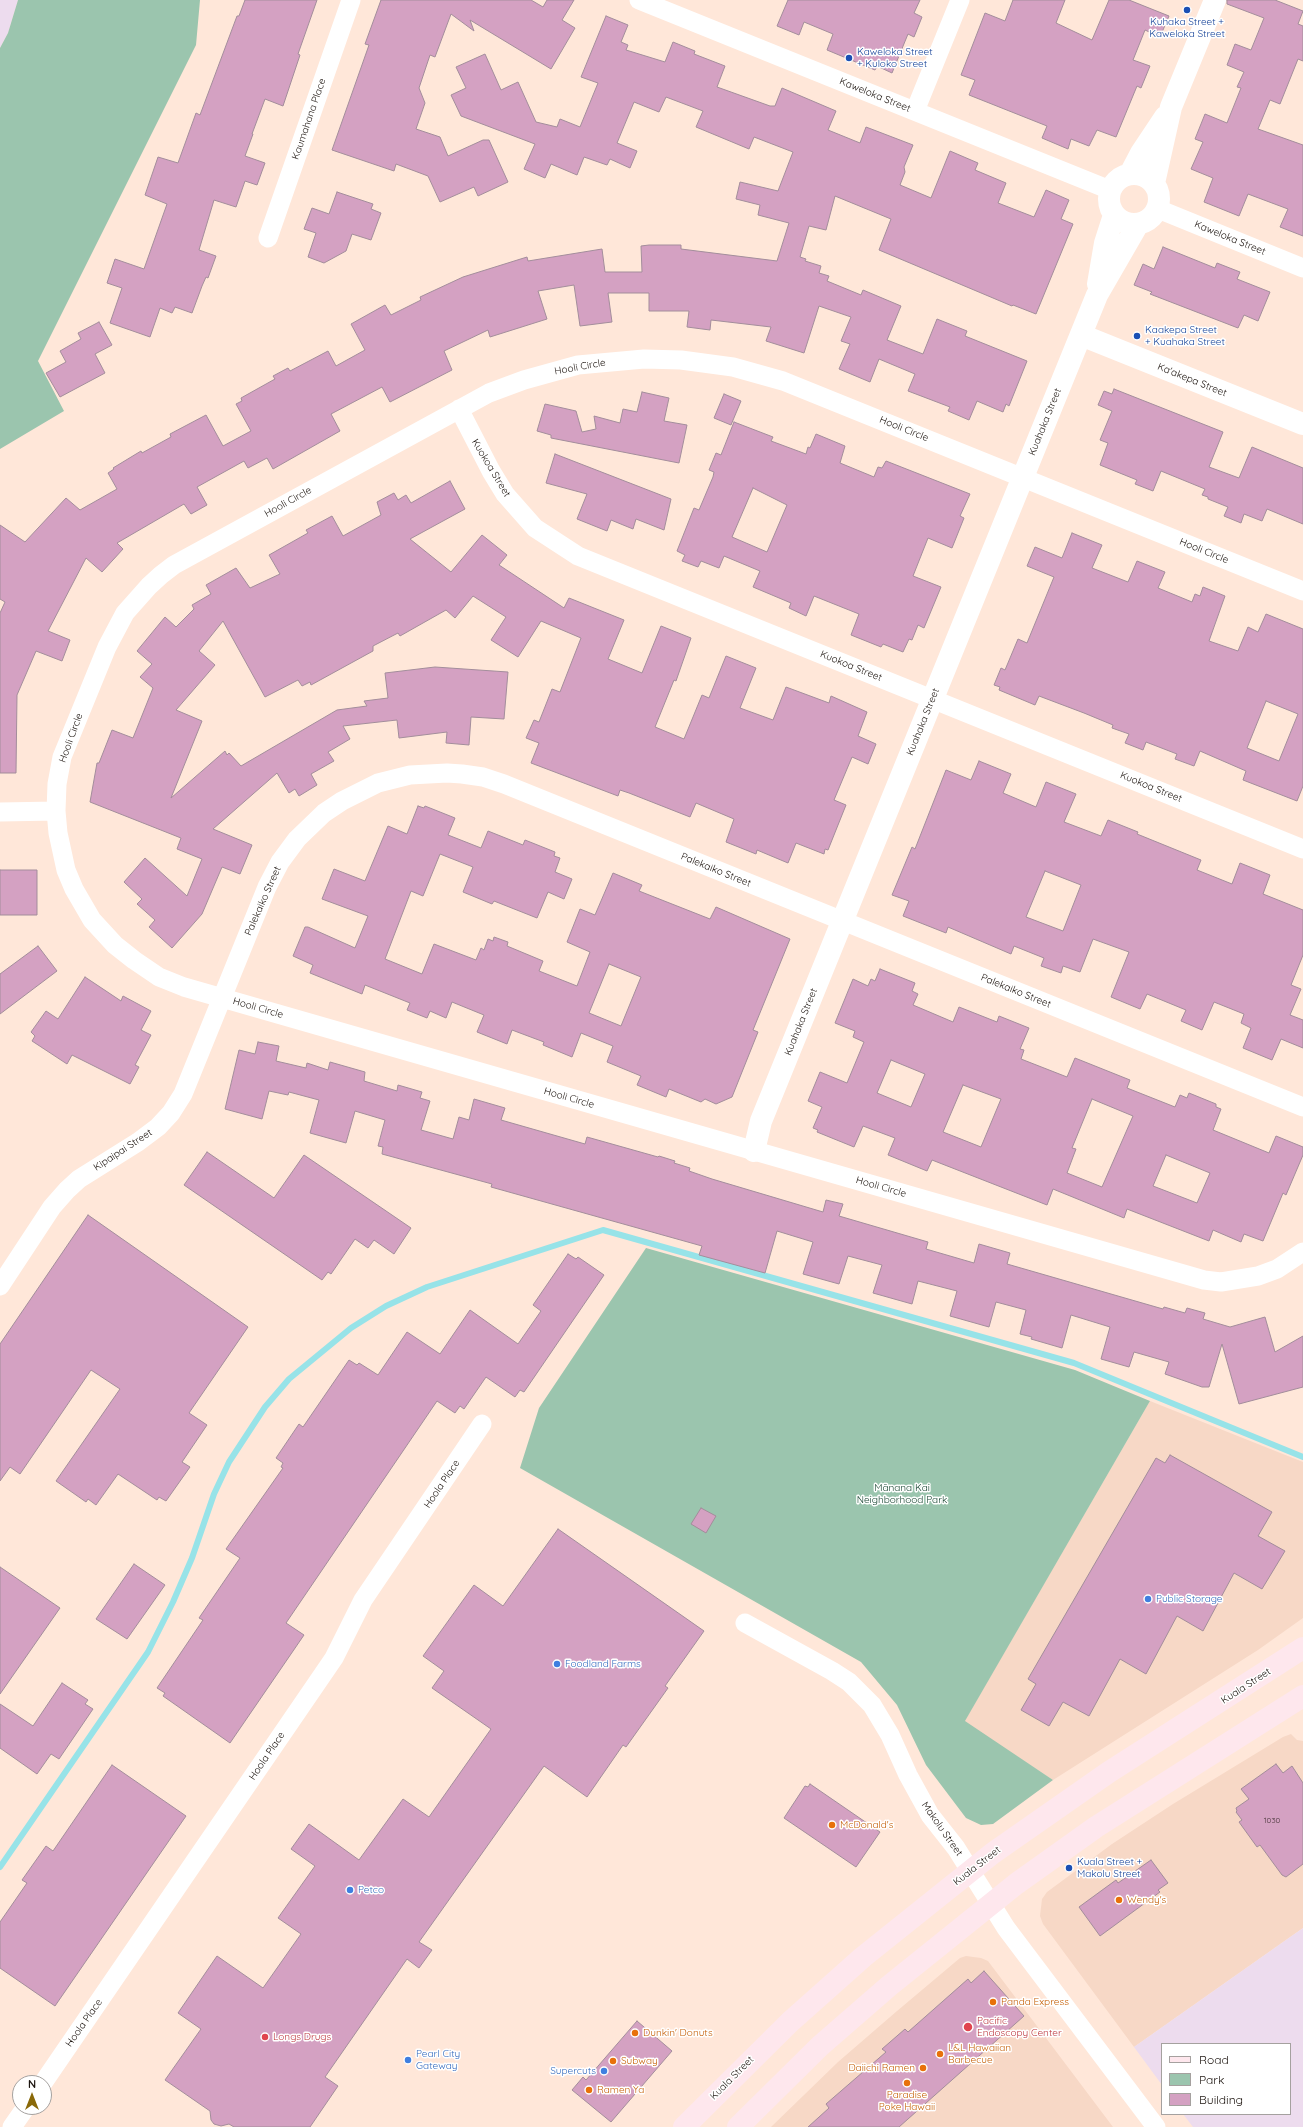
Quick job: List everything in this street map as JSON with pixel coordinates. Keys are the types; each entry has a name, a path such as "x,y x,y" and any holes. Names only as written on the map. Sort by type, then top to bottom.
{"main road":[{"name":"Kuala Street","path":"684,2127 790,2022 863,1957 970,1871 1083,1789 1300,1656"},
{"path":"738,2127 820,2046 889,1986 991,1904 1096,1826 1303,1696"}],"street":[{"name":"Kaumahana Place","path":"268,238 351,0"},
{"name":"Kaweloka Street","path":"639,0 1110,190"},
{"path":"915,111 960,0"},
{"path":"1154,183 1139,174 1130,174 1115,182 1110,190 1110,207 1114,215 1125,222 1138,224 1153,216 1158,208 1159,196 1154,183 1171,107 1214,0"},
{"path":"1130,174 1141,153 1171,107"},
{"name":"Kaweloka Street","path":"1158,208 1303,268"},
{"name":"Kuahaka Street","path":"1096,295 1105,243 1114,215"},
{"name":"Kuahaka Street","path":"754,1151 761,1122 1096,295 1138,224"},
{"name":"Ka'akepa Street","path":"1081,335 1303,424"},
{"name":"Hooli Circle","path":"1303,591 783,381 753,372 698,361 644,359 578,366 524,380 489,393 174,565 149,586 125,613 107,647 62,757 57,784 56,811 58,833 66,870 83,906 100,930 123,953 159,977 184,987 1204,1280 1240,1280 1258,1276 1277,1269 1303,1252"},
{"name":"Kuokoa Street","path":"458,409 505,494 535,528 578,556 1303,849"},
{"name":"Palekaiko Street","path":"222,998 267,887 280,862 297,839 324,813 342,801 378,783 410,775 447,773 483,777 497,782 1303,1107"},
{"path":"0,812 56,811"},
{"name":"Kipaipai Street","path":"0,1286 52,1207 67,1190 79,1179 138,1142 158,1127 171,1113 183,1094 222,998"},
{"name":"Hoola Place","path":"48,2075 334,1658 363,1600 482,1424"},
{"name":"Makolu Street","path":"745,1623 832,1671 862,1694 882,1719 930,1815 956,1848 1006,1928 1060,2002 1156,2127"},
{"path":"12,2127 20,2115"}],"shaded area":[{"path":"0,0 18,0 8,33 0,48"},
{"path":"1150,1401 1303,1462 1303,1618 1258,1650 1053,1780 964,1722"},
{"path":"1291,1734 1297,1740 1303,1741 1303,1928 1134,2047 1043,1924 1040,1916 1042,1899 1047,1892 1112,1844 1173,1804 1283,1737"},
{"path":"1303,1928 1303,2127 1193,2127 1184,2115 1291,2115 1291,2043 1161,2043 1161,2084 1134,2047"},
{"path":"966,1956 981,1958 988,1961 1113,2127 771,2127 838,2062 960,1958"}],"green space":[{"path":"18,0 200,0 196,45 38,361 64,411 0,449 0,48 8,33"},
{"name":"Mānana Kai Neighborhood Park","path":"646,1248 1075,1370 1150,1401 965,1721 1053,1780 993,1824 981,1825 966,1818 926,1765 897,1705 861,1662 520,1468 539,1408"}],"building":[{"path":"245,0 317,0 298,54 300,55 283,106 265,99 252,134 245,156 265,163 257,185 245,181 236,207 214,200 199,250 216,256 208,278 206,277 202,286 192,313 175,307 172,313 160,308 150,337 110,323 122,288 107,283 115,259 144,269 167,204 145,195 158,157 178,163 196,113 200,115 237,16 239,16"},
{"path":"381,0 531,0 543,7 547,0 574,0 562,20 575,28 551,69 470,20 474,31 451,14 435,57 430,55 419,88 425,103 416,129 440,137 448,156 483,140 489,140 508,182 478,196 474,187 440,202 428,176 396,164 394,171 332,150 369,45 365,44"},
{"path":"788,0 920,0 914,13 922,17 914,37 908,34 892,73 877,66 875,70 827,50 833,34 804,22 799,35 777,26"},
{"path":"1013,0 1065,0 1056,23 1092,40 1109,0 1129,0 1169,16 1160,37 1145,30 1133,60 1150,66 1141,88 1137,86 1116,137 1097,130 1089,146 1071,139 1068,149 1042,138 1047,126 969,95 975,80 961,75 985,13 1005,21"},
{"path":"1227,0 1275,0 1303,11 1298,24 1303,26 1303,61 1298,59 1280,104 1270,100 1258,129 1303,145 1303,236 1280,227 1288,209 1248,194 1239,216 1204,202 1213,178 1191,169 1203,142 1195,139 1205,114 1227,123 1241,88 1237,87 1244,72 1227,65 1235,44 1251,50 1264,18 1227,4"},
{"path":"606,16 628,25 621,42 628,45 626,50 665,62 673,42 695,51 694,54 725,66 717,87 770,106 775,106 782,88 836,111 828,130 860,143 866,127 913,145 904,167 905,172 900,185 931,198 950,151 978,163 975,170 1006,183 998,203 1034,217 1046,190 1069,200 1061,219 1073,224 1036,314 1013,305 1012,306 879,250 891,219 835,196 826,230 809,226 800,257 806,259 805,261 821,266 819,273 829,276 827,281 861,295 863,290 901,306 887,340 923,354 937,319 967,331 965,336 1027,361 1009,406 1006,404 1003,412 977,401 969,420 948,411 950,407 908,391 915,374 879,359 870,382 839,369 850,344 841,341 851,317 819,306 804,353 766,341 771,327 711,320 710,330 687,327 689,311 649,311 649,293 608,293 612,322 580,326 574,285 538,291 547,319 490,337 488,330 444,351 452,370 390,402 382,387 331,414 340,431 273,469 267,458 248,468 244,461 197,487 207,505 191,514 184,504 117,543 123,549 102,572 86,558 48,631 70,640 62,661 36,651 17,695 16,773 0,773 0,613 5,602 0,599 0,525 25,542 66,498 80,510 117,489 108,473 114,469 113,468 141,451 142,453 171,437 170,434 206,415 223,446 251,431 236,404 242,401 241,398 275,379 273,376 288,368 290,371 328,351 336,366 365,350 351,324 385,305 391,315 421,300 420,297 463,277 527,257 528,261 602,249 605,272 642,272 641,246 649,245 681,245 681,249 777,261 789,223 758,215 760,205 736,199 740,182 778,191 793,152 754,137 749,149 696,127 703,111 666,97 659,112 634,102 617,143 637,151 630,168 610,159 607,165 584,157 577,175 551,164 545,178 524,169 535,144 461,116 451,95 466,88 456,67 485,54 501,90 518,82 536,122 557,127 560,119 580,127 598,83 581,77"},
{"path":"337,192 373,204 371,209 381,213 371,240 352,234 346,251 324,263 308,257 316,233 304,229 312,208 329,214"},
{"path":"1163,247 1215,268 1217,263 1240,272 1237,279 1270,292 1258,321 1244,315 1238,328 1150,294 1152,292 1134,285 1143,264 1154,269"},
{"path":"99,322 112,345 95,354 105,373 60,397 46,373 66,362 60,351 81,339 78,333"},
{"path":"1114,389 1223,432 1209,467 1239,478 1252,447 1303,468 1303,524 1267,509 1262,521 1244,514 1241,523 1224,516 1228,507 1202,495 1205,489 1161,471 1153,491 1135,484 1137,480 1100,465 1108,443 1100,440 1112,411 1098,405 1104,391 1112,394"},
{"path":"642,392 669,398 664,421 687,425 679,463 551,438 551,435 537,431 545,404 576,411 582,432 596,429 594,416 620,423 623,409 637,412"},
{"path":"724,394 741,401 731,425 714,418"},
{"path":"734,422 773,437 771,441 806,454 808,447 810,448 816,434 845,446 840,463 874,477 878,467 882,468 886,461 970,494 960,516 964,518 952,548 928,538 913,576 941,587 924,628 918,625 912,640 909,639 903,652 883,644 881,647 851,635 859,614 814,596 806,616 789,608 791,603 753,587 760,571 724,556 719,568 701,561 698,567 682,561 685,555 677,551 694,508 699,510 713,477 714,472 709,470 716,453 721,455","holes":["753,488 787,505 767,552 732,537"]},
{"path":"555,454 671,499 664,530 636,519 633,529 611,520 607,531 577,519 587,494 546,483"},
{"path":"450,481 465,509 410,539 451,572 482,535 507,555 499,565 564,608 569,598 624,620 608,659 642,673 661,626 691,638 676,681 674,680 655,727 684,739 702,695 709,698 726,656 756,668 740,708 773,720 786,687 829,703 831,696 867,712 858,736 876,744 868,764 852,757 834,800 846,805 828,850 825,849 824,854 796,843 788,863 757,850 756,854 726,842 734,819 696,803 690,817 620,790 618,796 531,763 539,743 526,738 534,720 539,722 552,689 560,692 581,638 541,621 518,657 491,640 506,617 473,596 455,618 446,610 400,636 398,633 373,646 373,651 311,685 310,682 302,686 298,680 265,697 223,621 199,651 215,665 176,710 202,721 171,798 225,751 227,755 229,753 241,766 337,710 367,706 364,701 388,698 385,673 435,667 508,672 504,719 471,717 469,745 446,743 447,732 399,738 397,720 343,726 350,739 328,752 334,761 311,774 317,785 299,796 295,789 289,793 277,773 213,829 252,845 240,874 222,867 202,914 172,948 149,927 155,920 137,904 142,899 124,882 145,858 187,896 202,859 177,849 181,838 90,802 97,763 99,763 112,730 133,738 153,688 140,677 152,664 137,651 165,617 176,627 194,609 192,605 211,594 206,585 236,568 250,588 280,574 269,555 308,533 306,530 332,516 343,536 381,515 377,502 394,493 398,500 406,495 411,503"},
{"path":"1072,533 1102,545 1092,568 1128,582 1137,561 1165,572 1158,588 1192,602 1195,594 1200,596 1203,587 1225,596 1209,641 1238,651 1248,627 1258,632 1266,614 1303,629 1303,786 1297,801 1243,780 1246,771 1200,751 1194,766 1175,759 1177,754 1146,742 1143,750 1125,743 1129,734 1112,728 1113,725 1039,696 1035,705 999,690 1000,687 994,685 1001,668 1005,670 1018,639 1027,643 1054,577 1027,566 1035,547 1062,558","holes":["1266,701 1298,714 1279,761 1247,748"]},
{"path":"979,761 1011,774 1003,793 1036,807 1046,782 1076,794 1064,822 1101,836 1108,820 1138,832 1137,834 1201,860 1197,870 1232,884 1240,863 1270,875 1263,894 1303,910 1303,955 1291,985 1301,989 1290,1015 1303,1020 1303,1048 1281,1039 1272,1060 1243,1048 1251,1028 1241,1023 1244,1014 1214,1002 1202,1030 1181,1021 1186,1010 1147,994 1140,1009 1111,997 1129,952 1093,939 1080,972 1063,966 1061,973 1041,966 1044,958 1014,946 1011,954 948,927 946,933 903,916 909,901 892,895 912,847 915,849 946,770 971,780","holes":["1045,871 1081,885 1063,931 1026,917"]},
{"path":"418,806 424,808 425,806 455,818 448,835 481,848 488,831 523,845 525,840 555,852 554,856 560,858 555,872 572,879 564,899 548,892 537,918 494,901 492,904 463,892 473,867 440,854 423,896 411,891 385,959 422,974 434,944 476,960 481,948 484,950 488,939 493,941 494,937 508,942 507,946 543,961 539,971 577,986 590,952 567,942 580,909 595,915 613,873 642,885 639,891 710,919 716,907 790,939 753,1030 758,1032 732,1097 716,1104 705,1099 701,1102 669,1089 666,1097 637,1085 641,1076 607,1062 613,1046 581,1033 572,1057 543,1045 544,1042 512,1030 507,1044 477,1032 484,1015 452,1002 446,1018 430,1011 427,1018 407,1010 410,1003 365,985 362,994 310,973 313,965 293,956 305,927 355,948 368,916 322,899 334,869 365,881 388,826 407,834","holes":["609,964 641,977 621,1026 589,1013"]},
{"path":"0,870 37,870 37,915 0,915"},
{"path":"38,946 57,971 0,1014 0,974"},
{"path":"880,969 915,983 912,991 918,994 913,1005 953,1022 959,1007 997,1022 999,1016 1029,1028 1020,1049 1024,1050 1021,1059 1067,1077 1075,1058 1130,1080 1127,1088 1175,1107 1180,1095 1187,1098 1189,1093 1216,1104 1216,1107 1221,1109 1213,1130 1269,1153 1276,1136 1303,1147 1303,1155 1286,1195 1283,1193 1263,1241 1244,1234 1241,1242 1213,1230 1209,1241 1127,1209 1124,1218 1053,1189 1047,1205 932,1160 927,1171 888,1155 895,1138 863,1126 854,1147 817,1132 818,1130 813,1128 822,1107 808,1101 820,1072 847,1083 864,1042 853,1037 855,1031 835,1023 853,979 868,986 871,979 875,981","holes":["891,1060 925,1074 911,1107 877,1093","963,1085 1001,1099 981,1147 943,1132","1092,1099 1133,1116 1102,1187 1067,1173 1076,1149 1072,1148","1166,1155 1210,1173 1197,1203 1153,1186"]},
{"path":"85,977 121,1001 123,996 151,1011 141,1030 151,1035 135,1065 139,1067 130,1084 72,1055 67,1064 32,1041 35,1036 31,1032 46,1011 58,1019"},
{"path":"258,1042 279,1046 276,1061 306,1068 307,1063 328,1070 330,1062 365,1072 364,1081 397,1091 398,1085 422,1092 420,1098 430,1101 421,1130 453,1139 459,1117 469,1120 474,1099 505,1108 501,1120 585,1144 587,1137 658,1157 659,1156 690,1168 689,1171 712,1179 823,1212 826,1200 843,1204 839,1216 928,1242 926,1249 974,1263 979,1244 1010,1253 1007,1264 1163,1309 1164,1307 1185,1313 1187,1308 1205,1313 1203,1319 1230,1327 1265,1317 1275,1352 1303,1336 1303,1387 1239,1404 1222,1344 1209,1387 1202,1387 1165,1374 1169,1362 1134,1352 1129,1367 1101,1359 1110,1327 1071,1315 1062,1348 1031,1339 1032,1337 1020,1334 1026,1310 996,1302 989,1327 950,1316 957,1291 918,1281 912,1304 873,1293 882,1265 848,1256 839,1284 803,1274 813,1242 777,1231 765,1273 699,1255 702,1246 491,1187 492,1184 382,1154 383,1147 378,1146 385,1120 355,1111 346,1143 310,1133 319,1100 289,1092 288,1095 269,1091 262,1119 225,1109 239,1050 255,1054"},
{"path":"207,1152 274,1198 304,1155 411,1228 394,1254 374,1240 368,1248 355,1239 331,1274 328,1272 322,1280 184,1185"},
{"path":"88,1215 248,1327 189,1413 207,1425 182,1462 190,1467 166,1501 159,1497 157,1500 118,1474 96,1505 88,1499 86,1502 56,1481 120,1389 91,1370 20,1474 10,1467 0,1481 0,1344"},
{"path":"568,1254 576,1259 578,1257 604,1275 524,1392 520,1390 515,1397 486,1377 464,1409 460,1406 455,1413 437,1401 286,1623 304,1635 230,1743 163,1696 165,1693 157,1688 203,1620 199,1618 240,1558 226,1549 283,1468 281,1467 283,1463 276,1458 299,1424 303,1427 349,1360 357,1365 359,1363 378,1375 407,1332 440,1354 470,1310 518,1344 541,1311 533,1305"},
{"name":"Public Storage","path":"1170,1455 1272,1512 1258,1536 1285,1551 1262,1589 1234,1573 1203,1631 1177,1616 1146,1674 1120,1659 1089,1716 1063,1702 1049,1726 1021,1710 1036,1684 1028,1679 1156,1458 1165,1463"},
{"path":"701,1508 716,1516 706,1533 691,1524"},
{"path":"558,1529 704,1631 665,1686 668,1688 626,1747 623,1745 587,1797 544,1766 419,1942 432,1950 419,1968 407,1959 325,2077 338,2086 310,2127 234,2127 229,2124 221,2126 214,2124 211,2120 210,2111 165,2080 201,2029 178,2013 217,1956 263,1988 301,1934 278,1918 315,1866 291,1849 309,1824 359,1860 403,1799 429,1817 491,1729 432,1688 444,1671 423,1656 474,1585 503,1606"},
{"path":"134,1564 165,1585 127,1639 96,1619"},
{"path":"0,1567 60,1608 0,1694"},
{"path":"62,1683 88,1700 85,1704 93,1709 59,1759 51,1754 37,1774 0,1748 0,1704 33,1726"},
{"path":"1276,1764 1283,1773 1292,1766 1303,1783 1303,1864 1286,1877 1282,1875 1260,1845 1257,1847 1239,1822 1242,1820 1236,1812 1236,1808 1249,1799 1241,1789"},
{"path":"112,1765 186,1816 55,2006 0,1968 0,1922 27,1883 22,1880 46,1846 53,1851"},
{"name":"McDonald's","path":"810,1784 880,1832 856,1867 784,1818 805,1786 808,1787"},
{"name":"Wendy's","path":"1151,1860 1168,1883 1158,1890 1160,1892 1100,1936 1079,1907 1116,1880 1118,1883"},
{"path":"984,1971 1024,2016 899,2127 808,2127 829,2108 826,2104 886,2052 882,2049 905,2029 908,2032 968,1979 971,1983"},
{"path":"637,2021 672,2051 611,2122 572,2090 583,2077 586,2080"}],"waterway":[{"path":"0,1867 148,1652 173,1602 192,1558 214,1494 229,1462 265,1407 289,1379 351,1328 386,1306 427,1287 603,1230 1074,1363 1303,1457"}],"place":[{"name":"Kuhaka Street + Kaweloka Street","path":"1187,10"},
{"name":"Kaweloka Street + Kuloko Street","path":"849,58"},
{"name":"Kaakepa Street + Kuahaka Street","path":"1137,336"},
{"name":"Public Storage","path":"1148,1599"},
{"name":"Foodland Farms","path":"557,1664"},
{"name":"McDonald's","path":"832,1825"},
{"name":"Kuala Street + Makolu Street","path":"1069,1868"},
{"name":"Petco","path":"350,1890"},
{"name":"Wendy's","path":"1119,1900"},
{"name":"Panda Express","path":"993,2002"},
{"name":"Pacific Endoscopy Center","path":"968,2027"},
{"name":"Dunkin' Donuts","path":"635,2033"},
{"name":"Longs Drugs","path":"265,2037"},
{"name":"L&L Hawaiian Barbecue","path":"940,2054"},
{"name":"Pearl City Gateway","path":"408,2060"},
{"name":"Subway","path":"613,2061"},
{"name":"Daiichi Ramen","path":"923,2068"},
{"name":"Supercuts","path":"604,2071"},
{"name":"Paradise Poke Hawaii","path":"907,2083"},
{"name":"Ramen Ya","path":"589,2090"}]}
